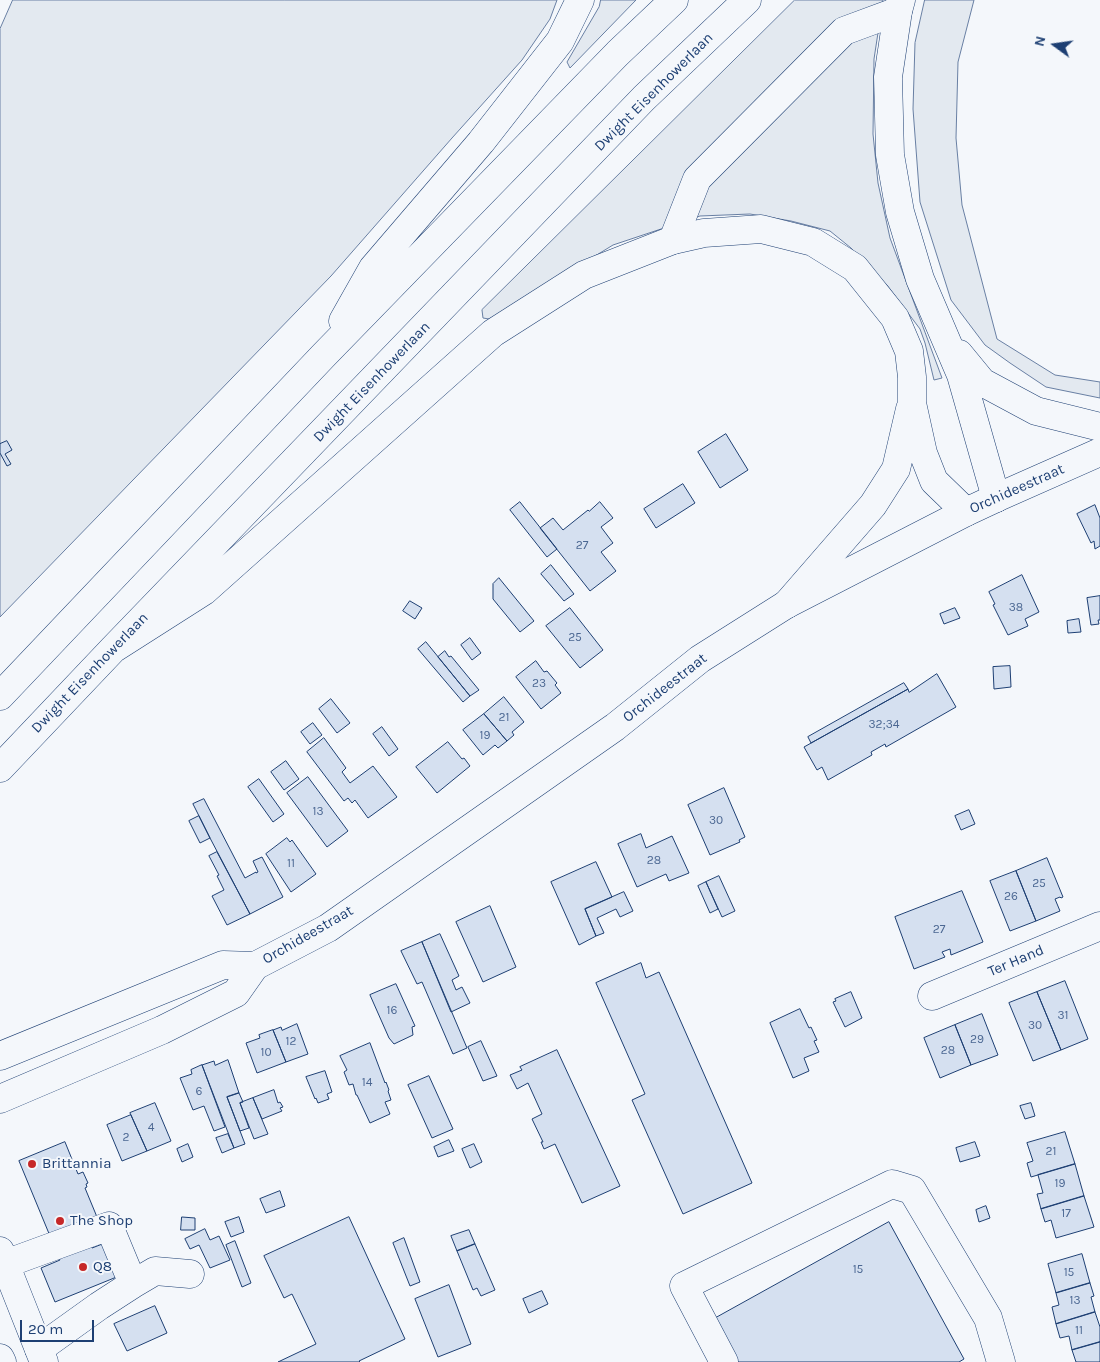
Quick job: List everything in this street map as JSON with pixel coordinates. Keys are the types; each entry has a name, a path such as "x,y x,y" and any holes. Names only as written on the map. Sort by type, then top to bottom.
{"main road":[{"path":"324,354 373,268 481,142 560,41 580,0"},
{"path":"0,696 324,354 618,53 674,0"},
{"name":"Dwight Eisenhowerlaan","path":"0,768 644,98 747,0"},
{"path":"673,240 697,179 844,31 899,6"},
{"path":"899,6 888,77 890,155 900,212 920,279 961,375 996,498"},
{"path":"113,649 204,590 493,333 584,275 673,240 704,232 761,229 813,242 855,268 895,318 909,351 912,403 923,453 934,481 966,512"},
{"path":"945,339 982,382 1036,411 1100,427"},
{"path":"787,604 872,505 896,468 912,403"},
{"name":"Orchideestraat","path":"0,1099 162,1030 228,997 236,992 255,966 328,928 615,727 700,659 787,604 966,512 1100,452"},
{"name":"Ter Hand","path":"932,996 1098,931"},
{"name":"Orchideestraat","path":"0,1056 223,965 255,966"},
{"path":"724,1362 684,1286 892,1184 912,1190 988,1318 1000,1362"},
{"path":"133,1284 109,1226 2,1258 41,1356 99,1306 155,1271 190,1274"},
{"path":"0,1358 2,1362"}],"shaded area":[{"path":"13,0 557,0 550,19 522,60 331,276 0,617 0,29"},
{"path":"601,0 636,0 570,68 567,62 599,7"},
{"path":"795,0 883,0 874,59 873,134 878,183 890,238 942,378 934,380 920,329 887,285 851,248 830,231 791,221 750,214 700,216 613,245 507,310 489,319 483,318 482,310"},
{"path":"925,0 974,0 958,62 956,138 962,205 997,339 1055,375 1100,382 1100,398 1046,387 985,345 951,300 920,202 913,109 915,43"}],"building":[{"path":"726,434 748,470 720,488 698,452"},
{"path":"7,441 12,450 5,454 11,464 7,466 0,453 0,444"},
{"path":"683,484 695,503 656,528 644,509"},
{"path":"520,502 557,549 547,557 510,510"},
{"path":"600,502 613,518 601,527 613,543 601,552 616,571 590,591 540,528 553,518 563,530"},
{"path":"1095,505 1100,518 1100,546 1095,549 1094,541 1091,543 1077,514"},
{"path":"551,565 574,594 564,601 541,574"},
{"path":"1022,575 1039,612 1025,619 1028,626 1008,635 993,605 995,604 989,592"},
{"path":"499,578 534,621 520,632 493,599 493,584"},
{"path":"1100,596 1099,624 1091,625 1087,598"},
{"path":"410,601 422,608 415,619 403,611"},
{"path":"570,608 603,650 580,668 546,626"},
{"path":"955,608 960,618 944,624 940,614"},
{"path":"1079,619 1081,632 1068,633 1067,621"},
{"path":"470,638 481,653 472,660 461,645"},
{"path":"426,642 470,696 463,702 418,649"},
{"path":"445,651 479,690 470,696 438,657"},
{"path":"536,661 544,672 547,671 557,683 555,685 561,693 541,709 516,677"},
{"path":"1010,666 1011,687 994,689 993,667"},
{"path":"937,674 956,707 886,747 885,744 871,752 872,755 828,780 822,767 817,770 804,747 908,689 909,692"},
{"path":"904,683 908,689 811,743 808,737"},
{"path":"504,697 524,722 512,732 514,735 507,741 484,714"},
{"path":"331,699 350,723 337,733 319,709"},
{"path":"484,714 507,741 498,748 495,745 483,755 463,730"},
{"path":"313,723 322,735 310,744 301,732"},
{"path":"382,727 398,749 389,756 373,734"},
{"path":"324,738 346,768 342,772 350,783 373,766 397,797 368,818 355,800 352,803 348,798 344,801 307,752"},
{"path":"448,742 470,766 437,793 416,767"},
{"path":"286,761 299,779 284,790 271,772"},
{"path":"308,777 348,831 327,847 287,793"},
{"path":"259,779 284,814 273,822 248,787"},
{"path":"724,788 745,837 739,840 740,842 710,855 688,805"},
{"path":"204,799 245,878 258,872 253,861 262,857 283,897 250,914 193,804"},
{"path":"969,810 975,824 961,830 955,816"},
{"path":"199,816 210,838 200,843 189,821"},
{"path":"641,834 646,848 672,836 689,873 669,881 666,874 637,887 618,844"},
{"path":"287,838 290,842 292,840 316,874 291,892 266,854"},
{"path":"217,852 250,914 227,925 212,896 224,890 209,856"},
{"path":"1047,858 1063,897 1055,899 1060,911 1036,921 1016,871"},
{"path":"596,862 612,897 585,909 596,936 579,945 551,882"},
{"path":"1016,871 1036,921 1010,931 990,881"},
{"path":"719,876 735,911 722,917 706,882"},
{"path":"706,882 718,909 710,913 698,886"},
{"path":"962,891 983,942 951,955 950,949 942,952 945,957 914,969 895,917"},
{"path":"624,892 633,911 620,917 616,909 597,918 604,933 596,936 585,909"},
{"path":"490,906 516,967 483,982 456,922"},
{"path":"440,934 459,976 452,980 456,990 462,987 470,1003 451,1012 422,942"},
{"path":"422,942 467,1048 453,1054 422,982 417,984 401,951"},
{"path":"641,963 646,978 659,972 752,1183 683,1214 632,1100 645,1094 596,983"},
{"path":"1065,981 1088,1039 1061,1050 1037,992"},
{"path":"396,984 415,1026 412,1027 413,1035 394,1044 389,1038 370,995"},
{"path":"851,992 862,1018 845,1027 833,1002 836,1001 835,999"},
{"path":"1037,992 1061,1050 1033,1061 1009,1003"},
{"path":"800,1009 817,1040 814,1041 819,1052 804,1058 809,1071 793,1078 770,1023"},
{"path":"982,1014 998,1055 971,1065 955,1025"},
{"path":"297,1024 308,1054 286,1062 273,1030 281,1027 282,1030"},
{"path":"955,1025 971,1065 940,1078 924,1038"},
{"path":"273,1030 286,1062 257,1073 246,1043 260,1038 259,1035"},
{"path":"481,1041 497,1076 483,1081 468,1047"},
{"path":"370,1043 389,1090 391,1100 385,1102 390,1114 370,1123 356,1095 353,1084 349,1085 344,1072 347,1070 340,1056"},
{"path":"557,1050 620,1186 582,1203 555,1144 544,1149 541,1142 543,1142 532,1119 542,1114 528,1083 517,1089 510,1075 522,1070 520,1067"},
{"path":"228,1060 239,1093 227,1097 245,1144 234,1148 202,1065 214,1061 215,1065"},
{"path":"202,1065 225,1127 214,1131 204,1106 193,1110 180,1078 192,1074 191,1070"},
{"path":"325,1071 332,1092 327,1094 329,1099 318,1103 306,1077"},
{"path":"429,1076 453,1129 432,1138 408,1085"},
{"path":"274,1090 278,1103 280,1102 283,1107 280,1108 282,1111 262,1119 253,1098"},
{"path":"239,1093 243,1102 240,1103 249,1128 240,1131 227,1097"},
{"path":"253,1098 268,1134 254,1139 240,1103"},
{"path":"155,1103 171,1141 147,1151 130,1113"},
{"path":"1031,1103 1035,1116 1025,1119 1020,1106"},
{"path":"131,1115 147,1151 122,1161 107,1125"},
{"path":"1065,1132 1075,1164 1031,1177 1027,1163 1033,1161 1027,1143"},
{"path":"228,1134 234,1148 222,1153 216,1138"},
{"path":"449,1140 454,1151 438,1157 434,1147"},
{"path":"65,1142 78,1174 83,1172 88,1183 85,1188 97,1217 82,1221 50,1236 19,1161"},
{"path":"975,1142 980,1156 960,1162 956,1148"},
{"path":"188,1144 193,1157 182,1162 177,1149"},
{"path":"474,1144 482,1162 470,1168 462,1149"},
{"path":"1075,1164 1084,1196 1041,1209 1037,1194 1043,1193 1038,1175"},
{"path":"280,1191 285,1206 266,1213 260,1199"},
{"path":"1084,1196 1094,1227 1056,1238 1051,1220 1045,1222 1041,1209"},
{"path":"986,1206 990,1218 979,1222 976,1210"},
{"path":"182,1217 195,1218 195,1230 181,1230"},
{"path":"239,1217 244,1232 231,1237 225,1222"},
{"path":"349,1217 405,1339 360,1362 278,1362 316,1344 292,1294 284,1298 264,1256"},
{"path":"889,1222 964,1359 959,1362 737,1362 714,1319"},
{"path":"82,1223 92,1248 110,1241 124,1274 55,1302 41,1268 60,1260 50,1236"},
{"path":"205,1229 210,1240 219,1236 230,1260 210,1268 199,1245 190,1249 185,1239"},
{"path":"469,1230 475,1244 457,1251 451,1236"},
{"path":"404,1238 420,1282 410,1286 393,1243"},
{"path":"235,1241 251,1283 242,1287 226,1245"},
{"path":"475,1244 495,1290 481,1296 477,1288 473,1290 457,1251"},
{"path":"1082,1254 1090,1283 1056,1293 1048,1264"},
{"path":"1090,1283 1094,1296 1091,1297 1095,1312 1056,1324 1052,1307 1059,1305 1056,1293"},
{"path":"449,1285 471,1344 438,1357 415,1299"},
{"path":"542,1291 548,1304 529,1313 523,1299"},
{"path":"155,1306 167,1333 127,1351 114,1324"},
{"path":"1095,1312 1100,1327 1100,1342 1072,1350 1069,1336 1060,1338 1056,1324"},
{"path":"1100,1342 1100,1362 1076,1362 1072,1350"}],"place":[{"name":"Brittannia","path":"32,1164"},
{"name":"The Shop","path":"60,1221"},
{"name":"Q8","path":"83,1267"}]}
